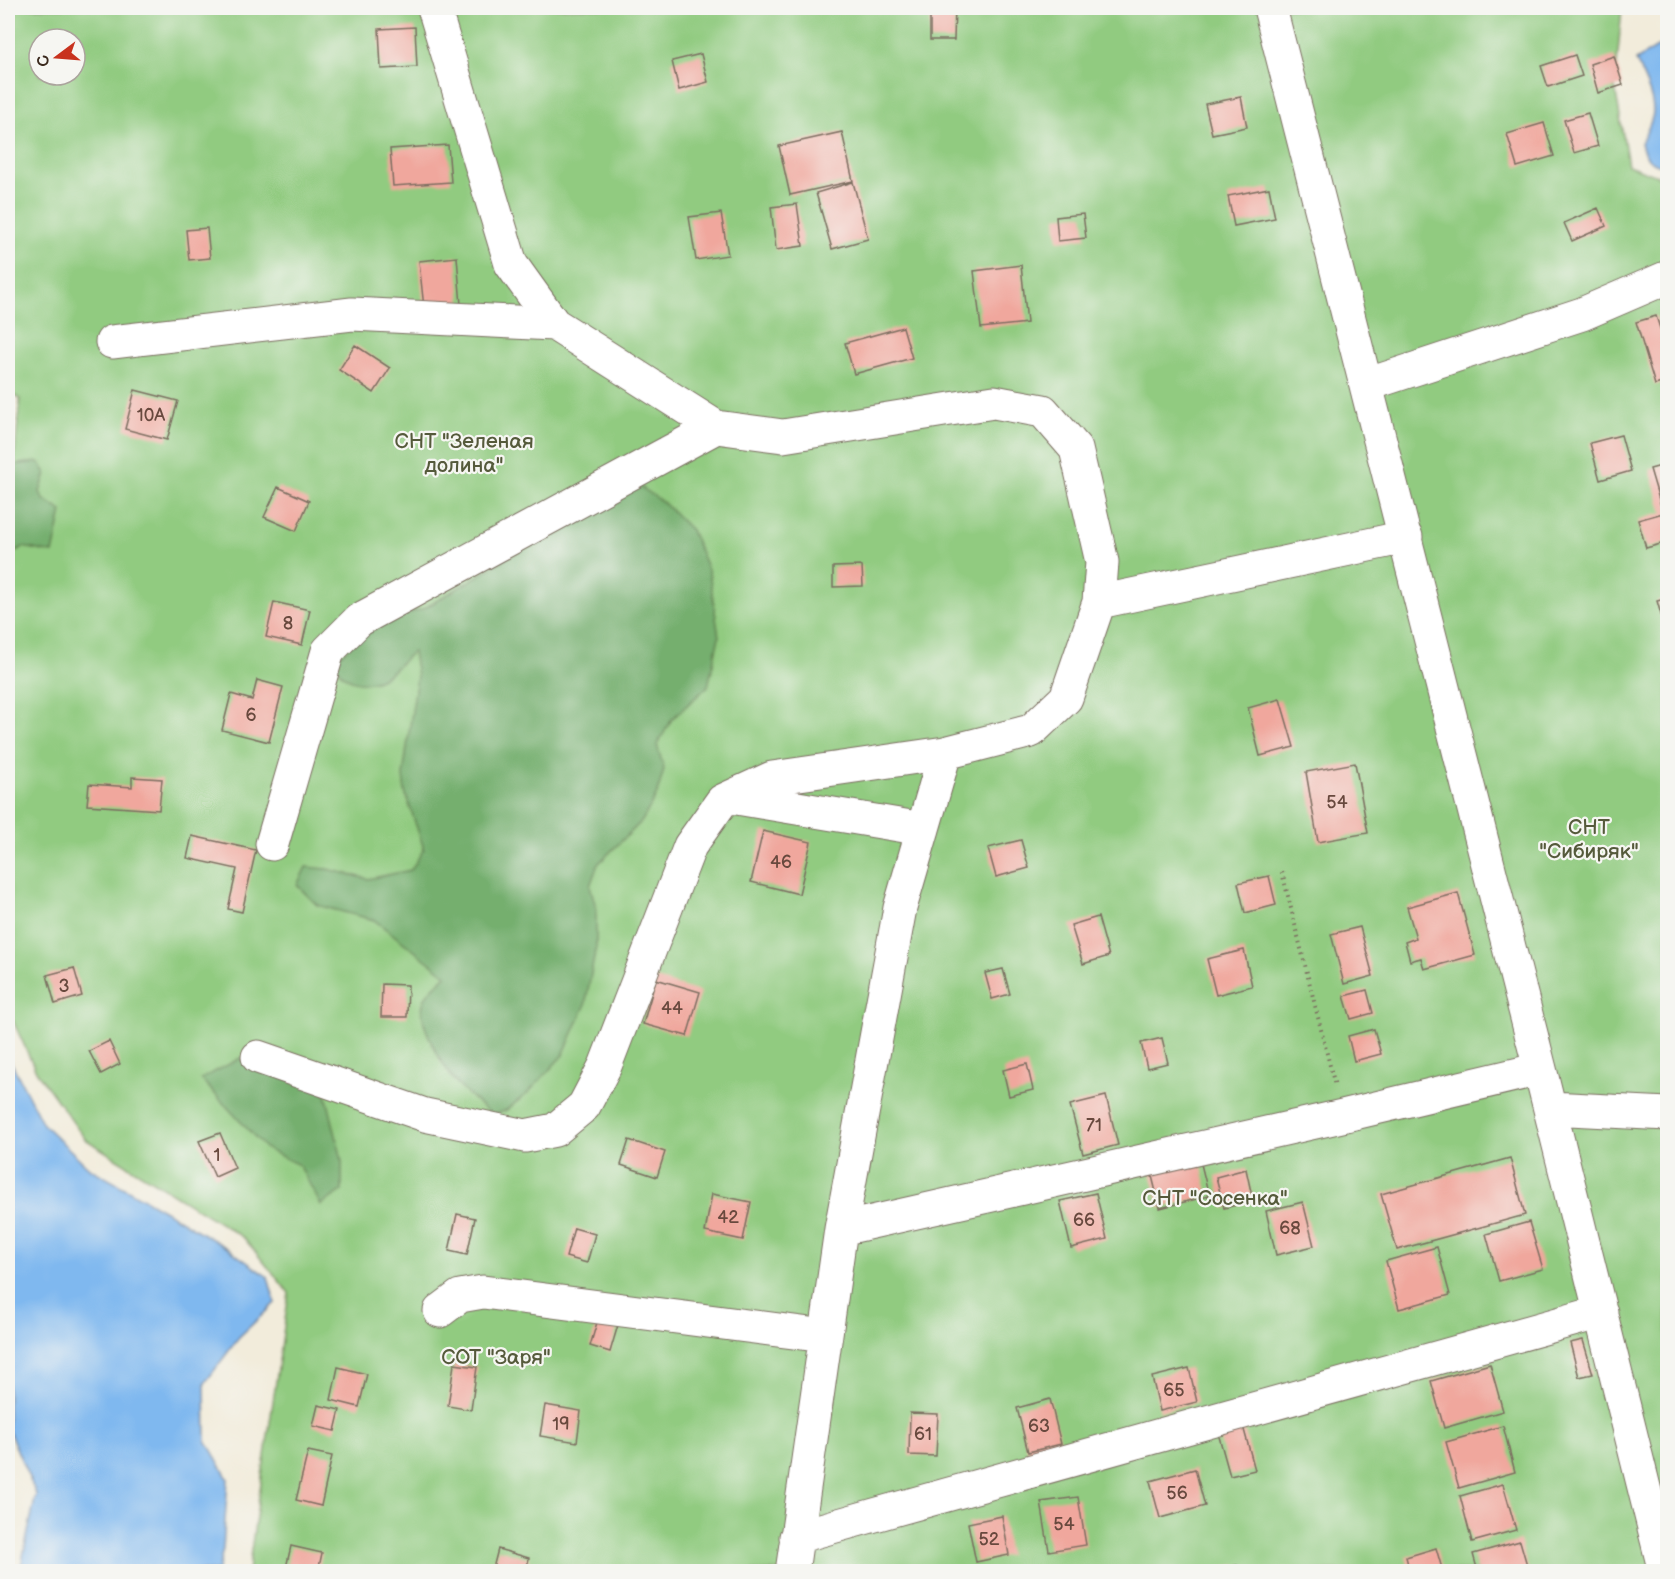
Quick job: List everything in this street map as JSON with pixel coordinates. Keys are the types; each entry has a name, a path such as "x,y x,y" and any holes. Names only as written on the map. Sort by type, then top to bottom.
{"street":[{"path":"258,1058 425,1115 525,1136 555,1130 584,1106 606,1066 690,846 722,801 772,778 945,753 1031,731 1066,698 1099,602 1102,562 1076,449 1043,411 994,402 783,436 716,427 554,324 511,264 434,8"},
{"path":"1270,8 1406,537 1665,1567"},
{"path":"1366,385 1582,314 1668,277"},
{"path":"112,342 352,314 554,324"},
{"path":"272,844 328,651 359,620 716,427"},
{"path":"1099,602 1406,537"},
{"path":"792,1572 841,1229 900,908 945,753"},
{"path":"731,797 923,829"},
{"path":"841,1229 1540,1069"},
{"path":"1550,1108 1668,1114"},
{"path":"440,1311 459,1296 483,1292 825,1336"},
{"path":"796,1537 1601,1312"}],"path":[{"path":"1282,872 1342,1116"}],"green space":[{"path":"8,8 1622,8 1615,87 1628,165 1668,180 1667,1571 248,1571 289,1293 244,1238 85,1139 36,1071 8,1010 8,529 20,399 8,391"},
{"path":"39,462 46,473 40,492 43,499 62,511 53,553 23,547 8,556 8,465"},
{"path":"618,483 635,483 664,503 691,530 709,572 719,637 708,686 672,719 657,745 664,769 657,794 642,821 598,864 590,886 596,907 596,947 585,1006 563,1055 528,1093 505,1111 492,1115 454,1080 434,1047 424,1023 422,1013 425,999 429,991 446,975 374,920 317,905 297,885 306,867 327,869 368,879 411,870 424,849 405,792 403,776 417,676 413,652 388,674 369,682 347,678 334,660 382,621 423,609 486,571"},
{"path":"250,1053 324,1086 342,1160 342,1191 321,1205 299,1165 266,1149 201,1079"}],"water":[{"path":"1667,41 1667,166 1649,160 1641,143 1653,115 1653,105 1636,60"},
{"path":"8,1056 43,1124 89,1168 227,1248 268,1277 275,1303 239,1337 205,1383 206,1440 228,1479 223,1549 218,1571 20,1571 36,1494 8,1429"}],"building":[{"path":"930,8 955,8 954,40 930,40"},
{"path":"415,27 417,67 381,69 379,29"},
{"path":"701,54 708,82 679,90 672,61"},
{"path":"1575,55 1582,76 1548,87 1541,66"},
{"path":"1614,56 1623,85 1598,93 1590,64"},
{"path":"1241,97 1247,127 1212,134 1205,104"},
{"path":"1588,113 1598,146 1574,153 1564,120"},
{"path":"1544,123 1554,156 1517,167 1507,134"},
{"path":"842,132 853,181 790,195 779,146"},
{"path":"448,145 451,182 393,186 390,149"},
{"path":"853,182 868,239 832,249 816,193"},
{"path":"1269,188 1275,218 1234,226 1228,196"},
{"path":"797,204 803,246 776,250 771,207"},
{"path":"1598,208 1606,226 1572,241 1564,223"},
{"path":"721,213 728,255 696,260 689,217"},
{"path":"1083,214 1086,238 1058,241 1056,217"},
{"path":"207,228 210,258 189,260 186,230"},
{"path":"457,257 461,305 424,308 419,261"},
{"path":"1021,265 1027,323 981,328 974,271"},
{"path":"1656,316 1668,353 1668,381 1655,385 1636,322"},
{"path":"903,327 912,358 854,374 845,343"},
{"path":"355,345 390,368 374,393 339,370"},
{"path":"135,390 178,401 167,440 125,429"},
{"path":"1621,435 1631,471 1600,480 1590,443"},
{"path":"1668,464 1668,542 1646,548 1638,520 1663,513 1650,469"},
{"path":"278,487 309,501 296,531 264,517"},
{"path":"862,566 863,586 833,587 833,567"},
{"path":"1668,598 1668,635 1667,635 1657,601"},
{"path":"274,602 310,610 302,645 266,637"},
{"path":"257,680 283,687 269,742 222,730 231,694 252,700"},
{"path":"1280,699 1294,747 1260,756 1248,708"},
{"path":"1355,763 1368,833 1318,842 1306,772"},
{"path":"132,777 162,779 159,810 87,805 89,784 132,787"},
{"path":"763,831 811,842 799,894 751,882"},
{"path":"192,836 256,850 242,912 228,909 237,869 187,858"},
{"path":"1021,840 1029,868 996,877 988,848"},
{"path":"1269,876 1276,905 1245,913 1238,883"},
{"path":"1458,893 1475,955 1424,969 1421,958 1410,961 1405,942 1416,938 1407,907"},
{"path":"1098,917 1109,956 1083,964 1071,925"},
{"path":"1360,927 1373,976 1344,984 1331,934"},
{"path":"1244,950 1252,986 1216,995 1207,959"},
{"path":"74,968 82,996 55,1004 47,975"},
{"path":"1003,969 1010,994 992,999 985,973"},
{"path":"656,979 700,992 687,1036 643,1024"},
{"path":"382,984 408,985 407,1017 381,1017"},
{"path":"1367,990 1373,1013 1351,1019 1344,996"},
{"path":"1374,1029 1381,1054 1354,1061 1348,1036"},
{"path":"1162,1038 1168,1063 1147,1068 1141,1043"},
{"path":"109,1041 120,1064 101,1074 89,1051"},
{"path":"1027,1064 1033,1090 1009,1096 1003,1070"},
{"path":"1106,1096 1118,1145 1083,1154 1070,1105"},
{"path":"220,1133 235,1168 215,1177 199,1141"},
{"path":"629,1140 665,1152 657,1177 621,1165"},
{"path":"1510,1158 1525,1215 1397,1250 1381,1194"},
{"path":"1200,1160 1209,1196 1160,1208 1151,1172"},
{"path":"1246,1169 1253,1201 1224,1208 1216,1177"},
{"path":"1096,1193 1107,1239 1071,1248 1060,1201"},
{"path":"712,1194 751,1202 743,1240 705,1232"},
{"path":"1303,1202 1314,1246 1276,1255 1266,1211"},
{"path":"457,1214 475,1218 467,1255 449,1251"},
{"path":"1529,1222 1543,1269 1499,1281 1486,1234"},
{"path":"574,1228 595,1234 587,1263 566,1257"},
{"path":"1437,1247 1450,1295 1399,1309 1386,1261"},
{"path":"598,1319 618,1325 610,1352 590,1346"},
{"path":"1583,1340 1593,1374 1579,1377 1570,1343"},
{"path":"454,1364 477,1367 471,1410 448,1406"},
{"path":"1490,1364 1503,1411 1444,1428 1431,1381"},
{"path":"338,1367 367,1374 359,1407 331,1400"},
{"path":"1189,1368 1197,1402 1160,1411 1152,1377"},
{"path":"1050,1399 1061,1444 1028,1452 1017,1408"},
{"path":"318,1405 340,1410 335,1431 313,1426"},
{"path":"545,1405 581,1411 577,1442 540,1436"},
{"path":"910,1413 938,1414 936,1456 909,1455"},
{"path":"1243,1426 1255,1470 1230,1476 1218,1433"},
{"path":"1503,1426 1515,1472 1459,1488 1446,1442"},
{"path":"308,1451 332,1456 321,1506 296,1500"},
{"path":"1195,1469 1205,1506 1160,1518 1150,1481"},
{"path":"1503,1484 1516,1530 1472,1542 1460,1496"},
{"path":"1078,1497 1086,1545 1049,1551 1041,1502"},
{"path":"1002,1516 1009,1555 976,1562 968,1523"},
{"path":"1520,1541 1529,1572 1478,1572 1473,1554"},
{"path":"291,1546 322,1553 318,1572 285,1572"},
{"path":"1436,1548 1443,1572 1410,1572 1406,1557"},
{"path":"498,1549 529,1558 526,1572 492,1572"},
{"path":"1237,1565 1238,1572 1207,1572 1207,1570"}],"park label":[{"name":"СНТ \"Зеленая долина\"","path":"464,453"},
{"name":"СНТ \"Сибиряк\"","path":"1589,839"},
{"name":"СНТ \"Сосенка\"","path":"1215,1198"},
{"name":"СОТ \"Заря\"","path":"496,1357"}]}
